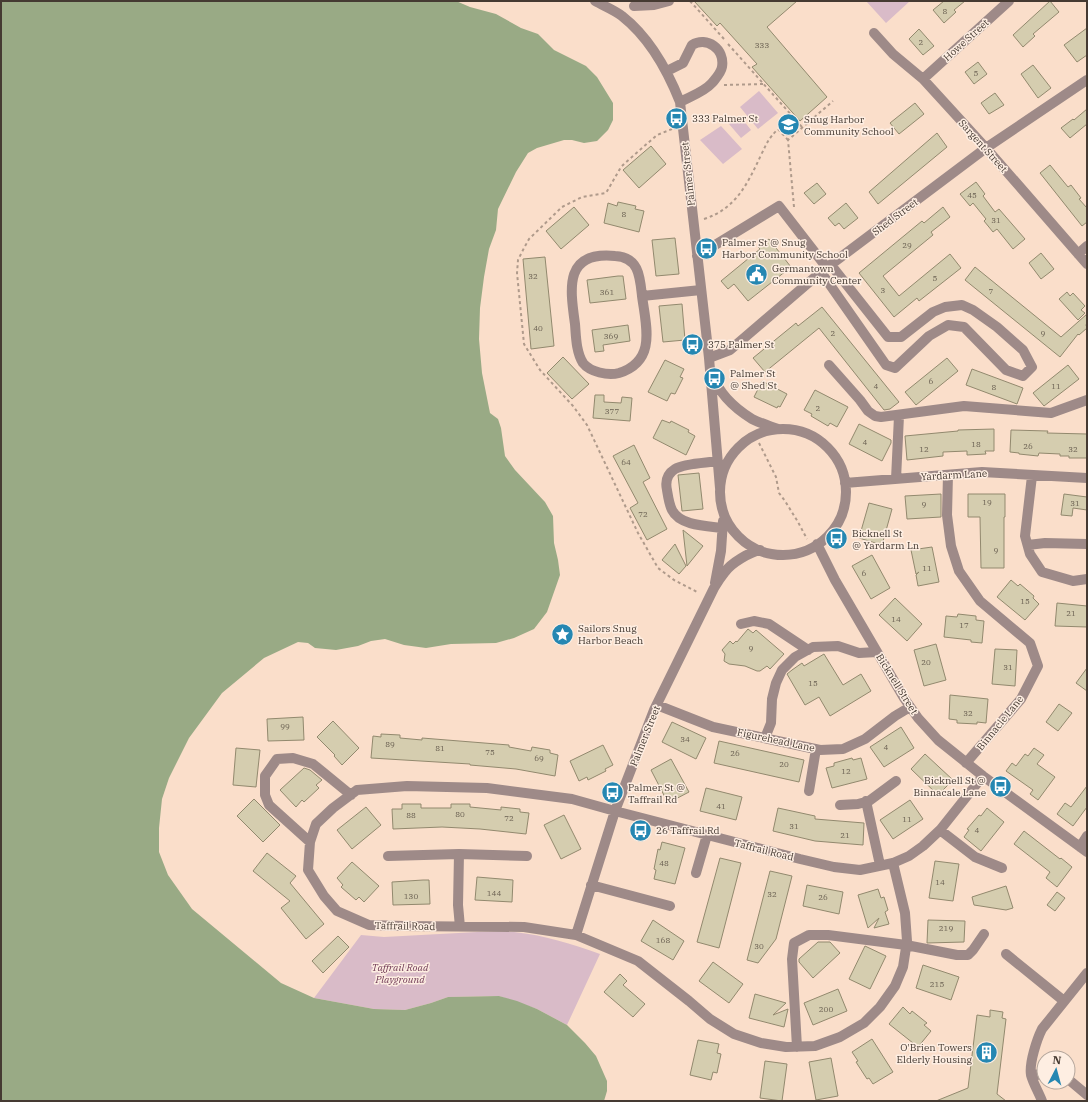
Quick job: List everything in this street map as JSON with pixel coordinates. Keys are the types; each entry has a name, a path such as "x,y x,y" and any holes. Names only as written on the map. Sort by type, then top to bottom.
{"street":[{"name":"Palmer Street","path":"595,1 622,16 648,42 667,71 680,102 700,290 709,358 720,488"},
{"path":"622,16 634,3 654,6 669,1"},
{"name":"Howe Street","path":"923,78 1008,1"},
{"name":"Sargent Street","path":"874,33 893,54 923,78 1087,264"},
{"path":"667,71 683,63 692,45 696,43 704,42 715,46 722,58 721,71 715,80 702,91 680,102"},
{"name":"Shed Street","path":"709,358 730,350 826,268 986,148 1087,80"},
{"path":"697,256 779,206 826,268 888,337 901,337 933,312 945,307 962,305 973,310 997,327 1018,345 1023,350 1032,367 1023,376 1006,370 964,327 948,325 928,336 895,368 886,366 826,268"},
{"path":"1078,254 1087,246"},
{"path":"604,255 620,256 630,260 636,266 642,296 647,335 645,352 639,361 632,368 618,374 602,373 592,370 583,363 578,352 572,303 572,285 575,272 580,265 589,258 604,255"},
{"path":"642,296 700,290"},
{"name":"Palmer Street","path":"709,358 715,382 723,394 736,408 753,419 778,429"},
{"path":"829,365 871,414 880,417 899,416 964,406 1051,414 1087,400"},
{"path":"896,479 899,416"},
{"path":"778,429 797,430 815,438 830,449 840,465 845,483 846,497 843,511 837,524 828,535 812,543 804,551 790,554 775,554 760,550 744,541 731,528 723,511 720,488 723,470 732,454 745,441 760,433 778,429"},
{"path":"718,461 676,468 666,481 671,506 673,512 678,517 684,521 703,526 723,528"},
{"name":"Yardarm Lane","path":"845,483 982,472 1087,478"},
{"name":"Binnacle Lane","path":"948,475 947,515 951,546 959,571 980,601 1030,643 1038,666 1021,699 966,763"},
{"path":"1032,476 1024,536 1030,554 1042,572 1073,581 1087,579"},
{"name":"Palmer Street","path":"714,588 721,551 723,511"},
{"name":"Bicknell Street","path":"812,543 904,698 918,718 938,740 966,763 1083,849"},
{"path":"1028,545 1045,543 1087,544"},
{"name":"Palmer Street","path":"576,934 614,811 654,710 714,588 725,571 745,556 760,550"},
{"path":"741,624 754,621 769,624 808,650"},
{"path":"765,738 771,723 772,699 776,683 782,670 795,657 814,647 838,646 859,653 877,652"},
{"name":"Figurehead Lane","path":"657,705 713,727 820,750 843,749 865,739 895,716 910,707"},
{"path":"809,791 816,749"},
{"path":"310,842 269,805 265,795 265,776 277,759 292,758 313,764 351,795"},
{"name":"Taffrail Road","path":"893,863 905,913 906,945 903,967 895,986 880,1007 864,1023 840,1037 815,1046 786,1048 761,1043 734,1034 710,1019 638,961 576,934 524,927 369,925 337,911 324,896 308,870 310,842 316,824 333,808 357,790 407,786 486,788 572,799 834,867 860,870 893,863 909,856 923,846 940,830 983,776"},
{"path":"840,805 858,804 870,801 896,781"},
{"path":"866,802 880,865"},
{"path":"940,830 975,856 1002,868"},
{"path":"696,873 707,835"},
{"path":"1083,849 1087,836"},
{"path":"459,854 458,905 460,927"},
{"path":"388,856 459,854 527,856"},
{"path":"592,885 670,906"},
{"path":"797,1047 792,959 794,943 809,935 828,935 906,945 957,955 968,955 984,934"},
{"path":"1006,954 1064,1001"},
{"path":"1042,1101 1031,1074 1037,1039 1042,1028 1087,973"},
{"path":"1031,1074 1036,1074"},
{"path":"1076,1086 1087,1095"}],"path":[{"path":"690,1 802,127"},
{"path":"715,80 720,85 764,84"},
{"path":"788,140 833,101"},
{"path":"683,127 672,129 653,138 621,167 606,193 592,195 562,207 529,240 518,260 517,273 524,344 540,370 574,406 587,425 638,533 658,568 674,580 709,598"},
{"path":"693,222 717,214 733,203 745,186 768,139 778,129 788,140 794,207"},
{"path":"759,443 776,477 778,493 785,501 812,543"}],"green space":[{"path":"866,1 910,1 886,23"},
{"path":"759,91 778,113 758,129 740,107"},
{"path":"740,116 751,130 741,138 729,124"},
{"path":"721,126 742,149 723,164 700,140"},
{"name":"Taffrail Road Playground","path":"477,932 525,933 568,943 600,954 567,1025 537,1009 499,996 448,997 405,1010 374,1009 314,998 361,935 384,937"}],"shaded area":[{"path":"1,1 456,1 470,7 496,14 521,28 538,34 554,50 586,66 597,77 613,103 613,120 608,130 597,141 584,143 564,140 537,148 528,153 516,172 498,209 496,230 489,249 484,277 480,308 479,339 482,373 490,413 498,419 501,428 505,456 515,470 545,502 553,516 554,543 560,575 547,612 534,629 514,638 496,643 451,644 426,648 404,645 385,639 336,650 315,648 308,643 298,642 264,658 222,693 189,738 169,778 162,799 159,828 159,852 168,875 192,909 281,983 314,998 374,1009 405,1010 448,997 499,996 517,1001 537,1009 567,1025 585,1043 596,1056 607,1081 607,1091 604,1101 1,1101"}],"building":[{"path":"694,1 797,1 767,27 827,97 800,121 752,67 757,64 720,23 717,26"},
{"path":"944,1 965,1 954,10 956,12 944,23 933,10"},
{"path":"1050,1 1059,12 1033,34 1035,36 1023,47 1013,35"},
{"path":"1087,28 1087,55 1077,62 1064,45"},
{"path":"919,29 934,46 923,55 909,39"},
{"path":"978,62 987,74 974,84 965,72"},
{"path":"1033,65 1051,88 1038,98 1021,74"},
{"path":"995,93 1004,105 989,114 981,103"},
{"path":"915,103 924,114 899,134 890,123"},
{"path":"1087,109 1087,124 1070,138 1061,128 1073,119 1074,120"},
{"path":"937,133 947,147 878,204 869,192"},
{"path":"651,146 666,164 639,188 623,170"},
{"path":"1050,165 1068,187 1071,185 1081,198 1079,199 1087,208 1087,222 1082,226 1040,173"},
{"path":"976,182 985,194 983,196 995,212 999,209 1025,239 1013,249 997,229 993,232 984,221 986,219 973,203 970,206 960,194"},
{"path":"817,183 826,194 814,204 804,193"},
{"path":"618,202 636,206 635,209 644,211 639,232 604,223 608,203 617,206"},
{"path":"846,203 858,218 844,229 839,223 835,226 828,218"},
{"path":"574,207 589,225 561,249 546,231"},
{"path":"943,207 950,217 931,232 933,235 883,276 899,296 950,254 961,268 919,301 917,298 894,317 859,273 922,221 924,223"},
{"path":"675,238 679,274 656,276 652,240"},
{"name":"Germantown Community Center","path":"769,239 791,267 748,301 734,284 728,289 721,281 760,249 758,247"},
{"path":"1041,253 1054,269 1041,279 1029,263"},
{"path":"545,257 554,346 531,349 523,259"},
{"path":"975,267 1061,337 1087,314 1087,328 1079,335 1078,334 1060,357 965,280"},
{"path":"623,276 626,299 590,303 587,280"},
{"path":"1067,292 1070,296 1073,293 1085,306 1081,310 1085,313 1078,320 1059,299"},
{"path":"682,304 685,340 663,342 659,306"},
{"path":"822,307 899,402 890,409 884,410 819,328 765,372 753,358 796,323 798,326"},
{"path":"628,325 630,341 603,345 604,351 595,352 592,330"},
{"path":"563,357 589,384 572,399 547,373"},
{"path":"947,358 958,371 916,405 905,392"},
{"path":"665,360 684,369 680,377 683,378 675,394 671,393 667,401 648,392"},
{"path":"1068,365 1079,379 1044,406 1033,393"},
{"path":"972,369 1023,388 1017,404 966,385"},
{"path":"762,381 787,394 780,407 778,406 777,408 754,397"},
{"path":"815,390 848,407 837,427 830,423 828,426 804,410"},
{"path":"595,395 604,395 604,402 621,403 622,397 632,398 630,421 593,418"},
{"path":"662,420 670,423 671,421 689,430 688,432 695,436 686,455 653,438"},
{"path":"859,424 891,440 882,461 849,444"},
{"path":"994,429 994,451 985,451 986,454 967,455 967,451 943,452 943,456 907,460 905,436 958,430"},
{"path":"1011,430 1087,434 1087,458 1069,458 1069,456 1060,456 1060,454 1039,453 1038,456 1010,452"},
{"path":"634,445 650,478 643,482 667,529 647,540 630,508 638,503 613,456"},
{"path":"699,473 703,509 682,511 678,475"},
{"path":"941,494 941,517 907,519 905,496"},
{"path":"968,494 1005,494 1004,568 981,568 980,517 968,517"},
{"path":"1064,494 1087,497 1087,510 1073,508 1072,516 1061,515"},
{"path":"869,503 892,509 882,545 859,538"},
{"path":"683,530 703,546 687,566"},
{"path":"675,544 686,566 679,574 662,560"},
{"path":"932,547 939,582 918,586 916,575 919,572 916,574 911,550"},
{"path":"872,555 890,588 871,599 852,566"},
{"path":"1011,580 1018,586 1020,584 1034,596 1033,598 1039,604 1025,620 997,597"},
{"path":"895,598 922,624 907,641 879,615"},
{"path":"1057,603 1087,606 1087,627 1055,626"},
{"path":"958,614 976,616 976,620 984,621 982,643 971,642 971,640 944,637 946,616 957,617"},
{"path":"748,629 753,633 756,630 784,654 770,669 767,666 760,671 757,671 745,666 729,664 724,661 725,654 722,650 730,641 733,644 736,641 737,642"},
{"path":"936,644 946,680 924,686 914,650"},
{"path":"995,649 1017,650 1015,686 992,684"},
{"path":"824,654 843,685 861,674 871,691 830,716 819,697 805,705 787,674 802,663 804,666"},
{"path":"1087,668 1087,691 1076,683"},
{"path":"950,695 988,699 986,723 957,723 957,720 949,719"},
{"path":"1059,704 1072,713 1058,731 1046,722"},
{"path":"303,717 304,740 268,741 267,719"},
{"path":"333,721 359,748 342,765 334,756 335,755 317,737"},
{"path":"672,722 706,738 696,759 662,742"},
{"path":"901,727 914,748 884,767 870,747"},
{"path":"381,734 400,735 400,738 422,740 422,738 509,745 509,747 531,751 532,747 550,750 550,753 558,755 555,776 516,769 470,764 371,758 373,736 381,737"},
{"path":"719,741 804,760 799,782 714,763"},
{"path":"603,745 613,765 605,769 606,771 588,780 587,777 579,781 570,761"},
{"path":"236,748 260,750 256,787 233,785"},
{"path":"1034,748 1044,755 1037,764 1055,777 1038,800 1030,794 1033,790 1006,771 1012,763 1016,766 1025,754 1028,756"},
{"path":"925,754 953,780 938,795 911,769"},
{"path":"852,758 853,760 861,758 867,779 832,788 826,768 834,766 834,763"},
{"path":"671,759 689,792 668,803 651,770"},
{"path":"304,768 310,770 322,780 316,785 319,788 304,802 302,800 296,807 280,790"},
{"path":"1087,786 1087,807 1073,826 1057,814 1065,803 1071,807"},
{"path":"706,788 742,797 736,820 700,811"},
{"path":"254,799 280,825 263,842 237,816"},
{"path":"910,800 923,819 893,839 880,820"},
{"path":"402,804 421,804 421,808 451,808 451,804 470,804 470,807 501,810 501,807 520,809 520,812 529,813 526,834 442,827 393,829 392,809 402,809"},
{"path":"366,807 381,825 352,849 337,830"},
{"path":"778,808 815,816 815,819 864,823 863,845 815,841 773,831"},
{"path":"987,808 1004,822 981,851 964,837 969,830 967,829"},
{"path":"564,815 581,849 561,859 544,825"},
{"path":"1024,831 1072,867 1057,887 1046,878 1050,872 1014,844"},
{"path":"662,842 685,848 675,884 654,879 656,870 654,869 658,849 660,850"},
{"path":"267,853 296,876 290,883 324,924 306,939 281,908 290,901 253,871"},
{"path":"720,858 741,863 719,948 697,942"},
{"path":"935,861 959,864 953,901 929,898"},
{"path":"352,862 379,886 364,902 359,897 356,900 341,887 343,885 337,878"},
{"path":"770,871 792,876 776,939 758,963 747,960"},
{"path":"477,877 513,880 512,902 475,900"},
{"path":"429,880 430,904 393,905 392,882"},
{"path":"807,885 843,892 839,914 803,906"},
{"path":"1006,886 1013,908 1006,910 974,905 972,897"},
{"path":"878,889 881,898 884,897 888,910 885,912 889,924 874,928 879,918 868,928 858,895"},
{"path":"1057,892 1065,898 1055,911 1047,905"},
{"path":"653,920 684,941 673,960 641,941"},
{"path":"928,920 965,921 964,942 927,943"},
{"path":"338,936 349,947 323,973 312,961"},
{"path":"818,942 830,942 840,953 813,978 799,962 799,959"},
{"path":"865,946 886,956 870,989 849,979"},
{"path":"713,962 743,984 729,1003 699,981"},
{"path":"923,965 959,977 951,1000 916,988"},
{"path":"620,974 627,981 623,985 645,1004 633,1017 604,992"},
{"path":"838,989 847,1011 813,1025 804,1003"},
{"path":"755,994 786,1003 773,1015 788,1009 784,1027 749,1018"},
{"path":"903,1007 910,1014 912,1011 927,1023 924,1025 931,1031 918,1047 889,1024"},
{"name":"O'Brien Towers Elderly Housing","path":"990,1010 1003,1012 1002,1018 1006,1019 997,1094 1006,1101 936,1101 968,1088 977,1015 990,1017"},
{"path":"872,1039 893,1072 873,1084 869,1078 867,1079 856,1062 858,1061 852,1052"},
{"path":"698,1040 719,1044 717,1053 721,1054 717,1073 713,1072 711,1080 690,1075"},
{"path":"831,1058 838,1096 816,1100 809,1062"},
{"path":"765,1061 787,1064 782,1101 760,1098"}],"place":[{"name":"333 Palmer St","path":"676,118"},
{"name":"Snug Harbor Community School","path":"789,125"},
{"name":"Palmer St @ Snug Harbor Community School","path":"707,248"},
{"name":"Germantown Community Center","path":"756,274"},
{"name":"375 Palmer St","path":"693,344"},
{"name":"Palmer St @ Shed St","path":"715,379"},
{"name":"Bicknell St @ Yardarm Ln","path":"837,539"},
{"name":"Sailors Snug Harbor Beach","path":"562,634"},
{"name":"Bicknell St @ Binnacale Lane","path":"1001,786"},
{"name":"Palmer St @ Taffrail Rd","path":"612,793"},
{"name":"26 Taffrail Rd","path":"641,830"},
{"name":"O'Brien Towers Elderly Housing","path":"987,1053"}]}
